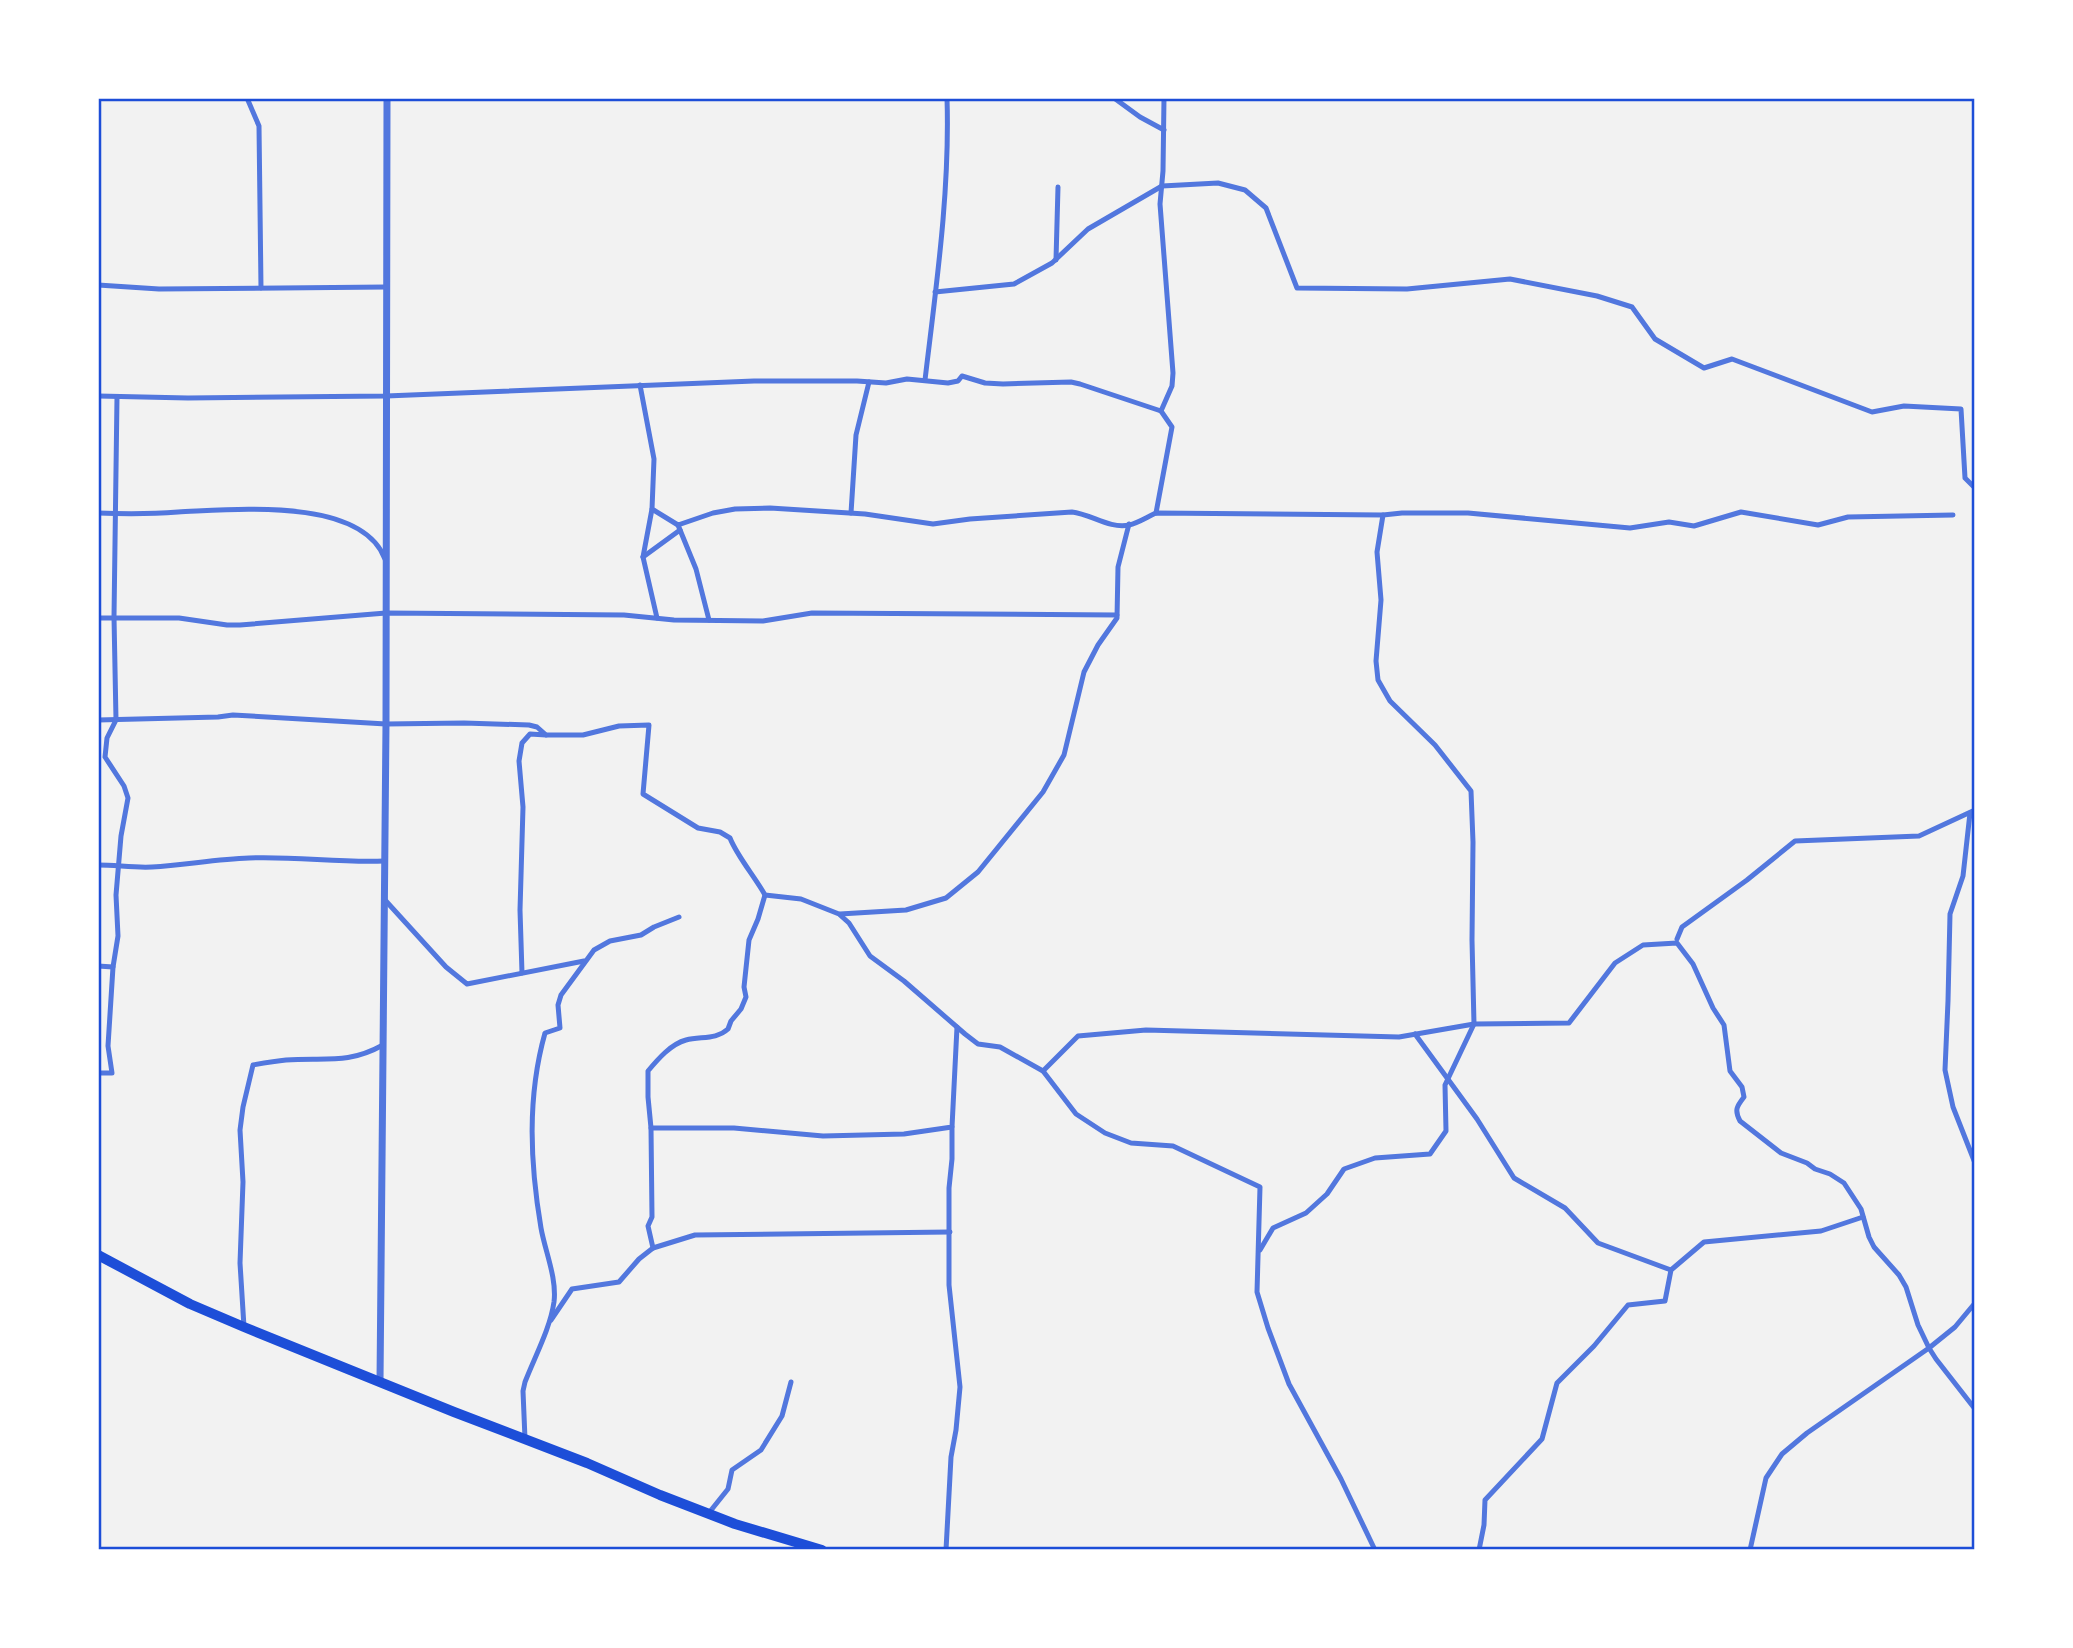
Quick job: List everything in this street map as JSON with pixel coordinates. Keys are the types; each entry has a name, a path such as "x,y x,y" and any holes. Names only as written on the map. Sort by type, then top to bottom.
{"highway":[{"path":"98,1255 190,1304 244,1327 587,1462 708,1514 822,1550"}],"street":[{"path":"247,98 259,126 261,288"},
{"path":"380,1382 386,724 387,98"},
{"path":"925,380 943,223 948,142 947,98"},
{"path":"1114,98 1164,130"},
{"path":"1161,411 1173,373 1160,204 1164,98"},
{"path":"935,292 1014,284 1056,260 1088,229 1162,186 1218,183 1245,190 1266,208 1297,288 1407,289 1510,279 1597,296 1632,307 1655,339 1704,368 1732,359 1872,412 1904,406 1961,409 1965,478 1975,488"},
{"path":"1056,260 1058,187"},
{"path":"98,285 159,289 386,287"},
{"path":"98,396 386,396 801,380 886,383 907,379 948,383 958,381 962,376 985,383 1003,384 1071,382 1161,411 1172,427 1156,513"},
{"path":"851,513 856,435 869,382"},
{"path":"640,386 654,459 652,509 643,557 657,618"},
{"path":"98,1073 112,1073 108,1046 113,967 118,936 116,895 121,836 128,798 124,786 105,757 107,738 116,720 114,617 117,397"},
{"path":"643,557 679,528 713,513 735,509 770,508 851,513 933,524 1072,512 1115,525 1129,524 1156,513 1383,516 1402,513 1468,513 1630,528 1669,522 1694,526 1741,512 1818,525 1848,517 1953,515"},
{"path":"652,509 679,528 696,569 709,620"},
{"path":"98,513 295,510 329,516 351,524 380,546 386,562"},
{"path":"1259,1252 1273,1228 1306,1213 1327,1194 1344,1168 1375,1158 1430,1154 1447,1131 1445,1085 1474,1024 1471,791 1435,745 1390,701 1378,680 1376,662 1381,600 1377,552 1383,516"},
{"path":"839,914 906,910 946,898 978,872 1043,792 1064,755 1084,672 1098,645 1117,618 1118,567 1129,524"},
{"path":"98,618 179,618 240,625 386,613 624,615 674,620 763,621 812,613 1117,615"},
{"path":"98,720 233,715 386,724 529,725 537,727 546,735"},
{"path":"522,973 520,910 523,807 519,761 522,743 530,734 583,735 619,726 649,725 643,794 698,828 720,832 730,838 765,895 749,940 744,987 746,997 741,1009 724,1032 674,1044 648,1071 652,1217 648,1226 653,1248"},
{"path":"1676,939 1682,927 1795,841 1919,836 1972,812"},
{"path":"1972,812 1963,876 1950,914 1945,1070 1953,1107 1975,1163"},
{"path":"98,865 150,867 248,858 367,863 384,861"},
{"path":"765,895 801,899 839,914 849,923 870,956 978,1044 1000,1047 1044,1071 1076,1114 1105,1133 1131,1143 1173,1146 1260,1187 1257,1292 1268,1328 1289,1384 1376,1550"},
{"path":"384,899 446,967 467,984 584,961"},
{"path":"525,1439 523,1391 549,1322 554,1300 554,1288 543,1240 531,1135 536,1078 545,1032 560,1028 558,1005 561,995 584,961 601,944 641,935 679,917"},
{"path":"1044,1071 1078,1036 1146,1030 1386,1037 1474,1024 1569,1023 1615,963 1643,945 1677,943 1693,964 1713,1008 1724,1025 1730,1071 1742,1087 1744,1097 1736,1107 1735,1113 1740,1121 1781,1153 1830,1174 1844,1184 1861,1209 1874,1247 1906,1287 1918,1325 1929,1348 1975,1409"},
{"path":"98,966 113,967"},
{"path":"946,1550 951,1457 960,1387 949,1285 949,1188 957,1027"},
{"path":"1415,1034 1477,1119 1514,1178 1565,1208 1598,1244 1671,1270"},
{"path":"244,1327 240,1263 243,1182 240,1130 253,1065 285,1060 338,1060 383,1045"},
{"path":"651,1128 734,1128 823,1136 904,1134 952,1126"},
{"path":"1479,1550 1485,1500 1542,1439 1557,1383 1594,1346 1628,1305 1665,1301 1671,1270 1704,1242 1821,1231 1863,1217"},
{"path":"549,1322 572,1289 620,1282 639,1259 653,1248 695,1235 950,1231"},
{"path":"1750,1550 1766,1478 1782,1454 1807,1433 1929,1348 1955,1326 1975,1303"},
{"path":"708,1514 728,1489 732,1470 761,1450 782,1416 791,1382"}]}
